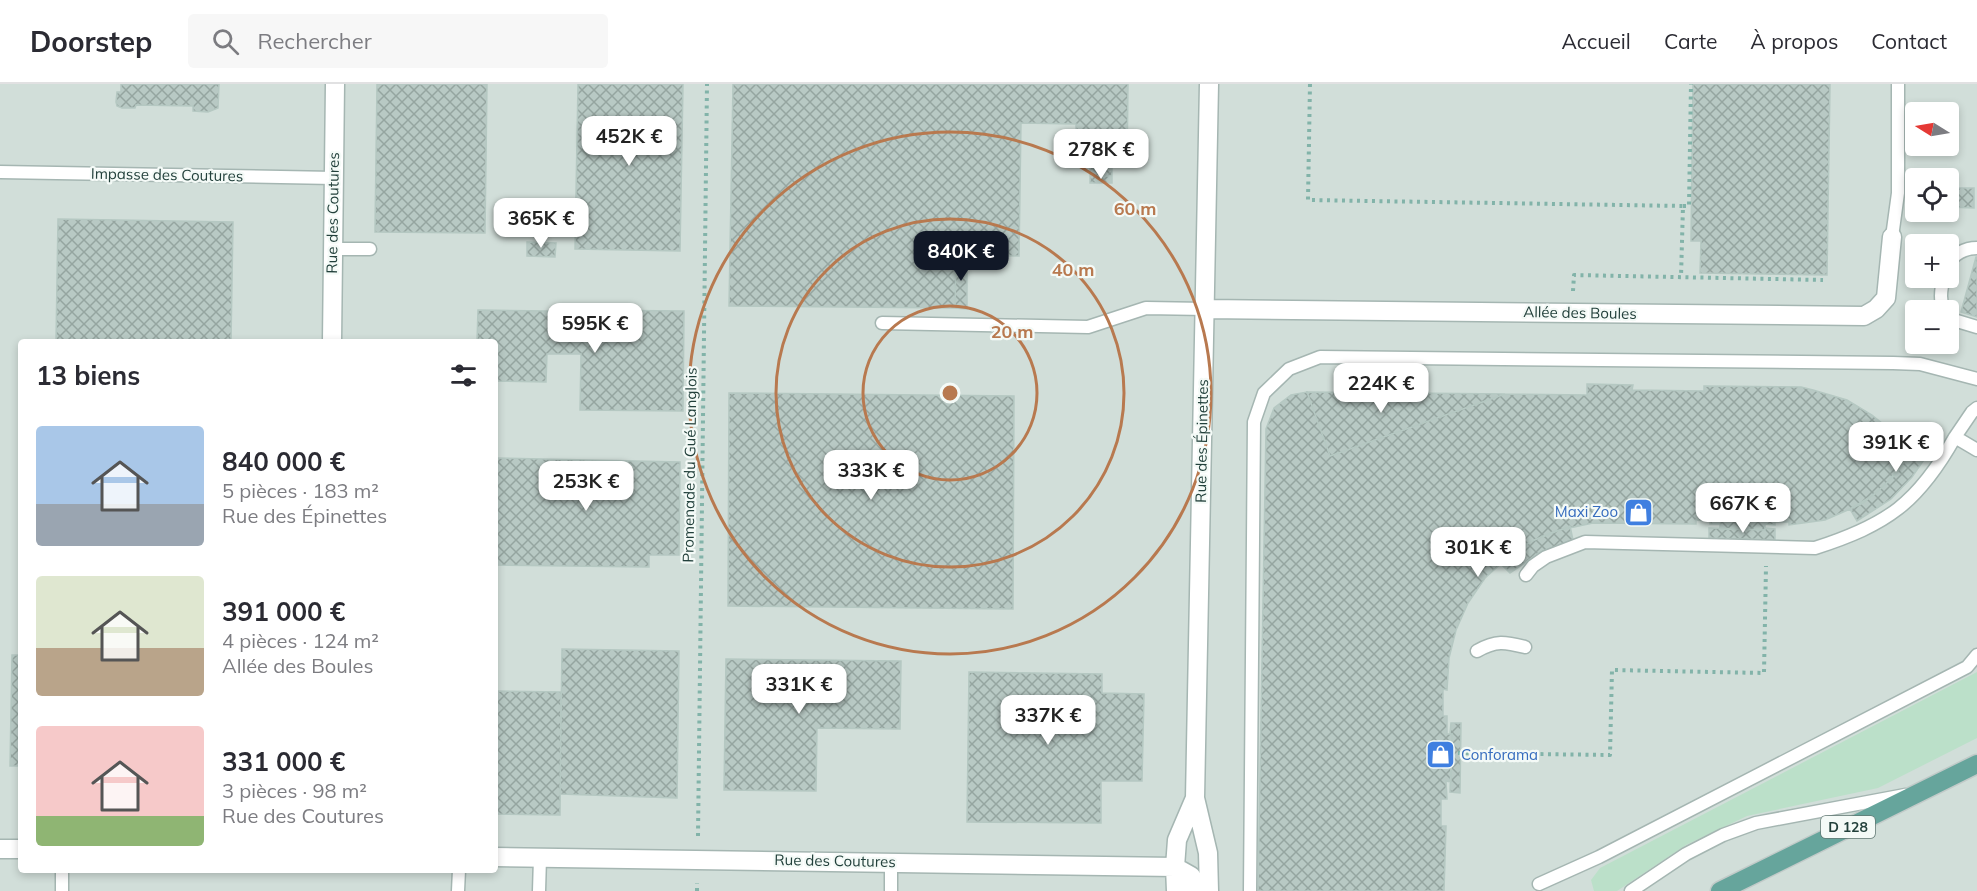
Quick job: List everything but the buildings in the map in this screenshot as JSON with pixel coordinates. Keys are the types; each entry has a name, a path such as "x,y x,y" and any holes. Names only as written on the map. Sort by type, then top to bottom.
{"main road":[{"name":"D 128","path":"1720,891 1977,764"}],"street":[{"name":"Rue des Coutures","path":"332,339 335,84"},
{"name":"Rue des Épinettes","path":"1209,84 1195,798 1208,853 1209,891"},
{"name":"Allée des Boules","path":"1206,309 1864,316 1876,309 1886,298 1892,237"},
{"name":"Rue des Épinettes","path":"1176,891 1174,867 1177,840 1195,798"},
{"path":"0,849 18,849"},
{"name":"Rue des Coutures","path":"498,857 1174,867"},
{"path":"1174,867 1191,876 1191,891"}],"lane":[{"path":"1892,237 1898,193 1898,84"},
{"name":"Impasse des Coutures","path":"0,172 334,178"},
{"path":"1959,254 1977,248"},
{"path":"333,249 370,249"},
{"path":"882,323 1088,327 1146,308 1206,309"},
{"path":"1959,322 1977,327"},
{"path":"1250,891 1254,422 1264,393 1289,369 1320,357 1893,363 1920,364 1977,379"},
{"path":"1526,575 1533,566 1546,557 1585,542 1815,548 1842,539 1870,527 1917,494 1939,467 1955,437 1977,408"},
{"path":"1955,437 1977,450"},
{"path":"1477,651 1490,644 1502,643 1525,647"},
{"path":"1539,884 1599,857 1967,667 1977,655"},
{"path":"1630,891 1686,854 1723,835 1745,827 1829,808 1918,792"},
{"path":"539,891 540,858"},
{"path":"891,862 891,891"},
{"path":"62,873 62,891"},
{"path":"458,891 459,873"}],"path":[{"name":"Promenade du Gué Langlois","path":"698,845 708,84"},
{"path":"1310,84 1308,200 1683,206 1689,206 1691,84"},
{"path":"1681,277 1683,206"},
{"path":"1574,282 1574,275 1823,280"},
{"path":"1458,753 1610,755 1612,670 1764,673 1767,546"}],"shaded area":[{"path":"0,84 1977,84 1977,891 0,891"}],"green space":[{"path":"1977,672 1977,738 1878,788 1747,816 1686,845 1617,891 1594,891 1591,880 1600,868"}],"place":[{"name":"Maxi Zoo","path":"1639,512"},
{"name":"Conforama","path":"1440,755"}]}
